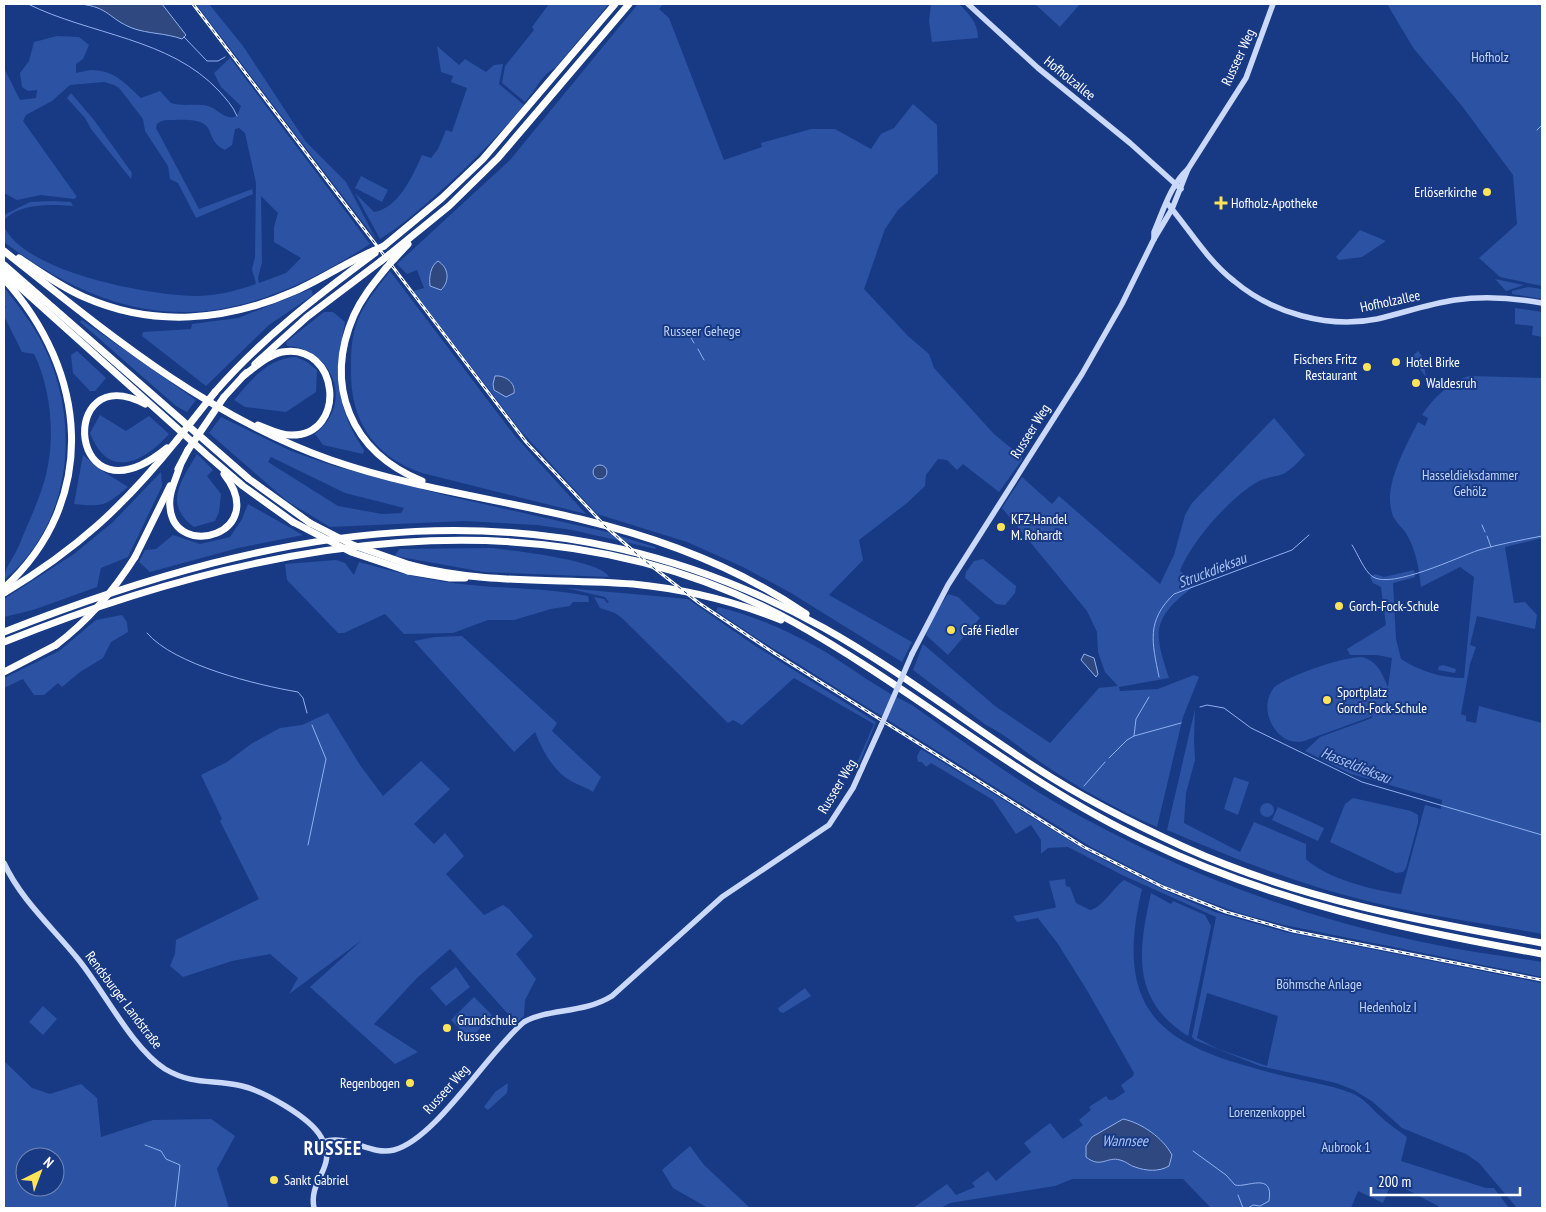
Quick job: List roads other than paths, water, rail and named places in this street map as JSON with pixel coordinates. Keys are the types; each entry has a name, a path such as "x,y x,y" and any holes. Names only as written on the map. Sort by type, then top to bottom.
{"highway":[{"path":"4,250 83,297 123,311 173,318 213,315 261,304 308,285 374,252 384,246 442,198 483,159 616,4"},
{"path":"443,490 404,474 380,458 360,434 347,405 343,372 348,332 361,300 386,268 392,257 462,194 498,158 629,4"},
{"path":"4,250 141,358 223,411 272,436 334,461 374,473 443,490 580,519 662,543 744,578 790,604 1057,781 1112,812 1187,849 1336,901 1433,923 1542,943"},
{"path":"4,593 54,560 102,524 136,490 238,365 277,328 374,252"},
{"path":"4,672 56,645 103,603 135,557 188,450 224,397 243,376 307,317 381,261 392,257"},
{"path":"4,265 249,479 310,523 353,545 409,568"},
{"path":"4,274 157,411 257,497 293,522 351,552 455,579 478,576 633,584 672,590 737,605 816,636"},
{"path":"4,278 35,317 53,352 64,382 72,432 71,463 67,487 55,522 32,559 4,588"},
{"path":"223,411 278,433 293,435 304,432 316,425 323,419 330,405 331,388 325,373 318,364 304,355 290,352 277,354 243,376"},
{"path":"157,411 139,400 124,396 103,399 91,410 85,422 84,440 91,455 106,467 126,470 145,464 177,440"},
{"path":"180,466 170,499 170,511 174,520 182,529 193,536 205,537 218,533 228,526 234,517 237,498 232,485 207,455"},
{"path":"4,632 147,582 228,560 294,546 353,537 452,530 552,536 643,553 724,580 827,630"},
{"path":"4,642 146,592 254,564 310,552 369,544 447,540 494,540 549,545 643,563 736,595 776,613 882,677 1054,792 1145,841 1203,867 1294,900 1344,914 1432,934 1542,954"}],"street":[{"name":"Hofholzallee","path":"968,4 1038,68 1130,143 1178,186"},
{"name":"Russeer Weg","path":"1154,239 1154,232 1167,203 1246,78 1273,4"},
{"name":"Russeer Weg","path":"323,1142 342,1139 384,1151 401,1148 441,1114 524,1022 537,1017 593,1006 612,996 722,897 828,825 854,788 912,654 948,585 1108,329 1154,239 1172,209 1178,186"},
{"name":"Hofholzallee","path":"1167,203 1217,264 1236,283 1272,304 1310,318 1361,321 1470,298 1510,299 1542,303"},
{"name":"Rendsburger Landstraße","path":"4,863 30,903 79,961 133,1038 151,1058 167,1070 186,1078 251,1088 303,1119 316,1130 323,1142"},
{"path":"314,1208 312,1193 326,1160 323,1142"}],"water":[{"path":"80,4 162,4 186,35 182,39 138,30 124,25 97,8"},
{"path":"438,261 444,267 447,275 446,283 441,290 430,286 432,269"},
{"path":"495,376 509,380 512,383 514,393 506,397 494,390"},
{"path":"597,465 603,465 607,472 603,479 597,479 593,475 593,469"},
{"path":"1084,654 1094,658 1098,674 1096,677 1081,660"},
{"name":"Wannsee","path":"1123,1119 1137,1124 1158,1137 1172,1155 1169,1166 1157,1170 1148,1170 1120,1160 1096,1162 1086,1157 1086,1146 1092,1137"}],"waterway":[{"path":"28,4 77,23 153,48 177,59 199,73 219,91 237,116"},
{"path":"184,37 207,61 218,61 225,57"},
{"path":"1537,130 1542,125"},
{"path":"688,333 694,343"},
{"path":"698,349 704,360"},
{"path":"1482,525 1485,532"},
{"name":"Struckdieksau","path":"1159,677 1154,653 1153,632 1159,613 1174,594 1292,550 1309,535"},
{"path":"1487,536 1491,547"},
{"name":"Struckdieksau","path":"1352,545 1364,567 1373,577 1382,580 1409,576 1479,550 1542,536"},
{"path":"147,633 176,655 196,664 239,679 298,692 303,698 307,713"},
{"name":"Struckdieksau","path":"1109,758 1127,740 1134,736 1136,719 1149,697"},
{"name":"Hasseldieksau","path":"1200,707 1207,705 1224,708 1251,728 1362,782 1542,835"},
{"name":"Hasseldieksau","path":"1134,736 1181,723"},
{"path":"308,845 326,759 312,725"},
{"name":"Struckdieksau","path":"1084,786 1105,762"},
{"path":"145,1145 161,1151 166,1159 180,1165 175,1208"},
{"name":"Struckdieksau","path":"1193,1151 1226,1175 1235,1185 1258,1183 1267,1186 1269,1201 1260,1206 1253,1205 1248,1208"},
{"path":"1238,1195 1243,1208"}],"railway":[{"path":"193,4 526,442 607,528 645,561 699,603 774,653 1084,847 1163,887 1226,912 1293,931 1542,980"}],"place":[{"name":"Erlöserkirche","path":"1487,192"},
{"name":"Hofholz-Apotheke","path":"1221,203"},
{"name":"Hotel Birke","path":"1396,362"},
{"name":"Fischers Fritz Restaurant","path":"1367,367"},
{"name":"Waldesruh","path":"1416,383"},
{"name":"KFZ-Handel M. Rohardt","path":"1001,527"},
{"name":"Gorch-Fock-Schule","path":"1339,606"},
{"name":"Café Fiedler","path":"951,630"},
{"name":"Sportplatz Gorch-Fock-Schule","path":"1327,700"},
{"name":"Grundschule Russee","path":"447,1028"},
{"name":"Regenbogen","path":"410,1083"},
{"name":"Sankt Gabriel","path":"274,1180"}],"district":[{"name":"RUSSEE","path":"333,1148"}],"park label":[{"name":"Hofholz","path":"1490,57"},
{"name":"Russeer Gehege","path":"702,331"},
{"name":"Hasseldieksdammer Gehölz","path":"1470,484"},
{"name":"Böhmsche Anlage","path":"1319,984"},
{"name":"Hedenholz I","path":"1388,1007"},
{"name":"Lorenzenkoppel","path":"1267,1112"},
{"name":"Aubrook 1","path":"1346,1147"}]}
